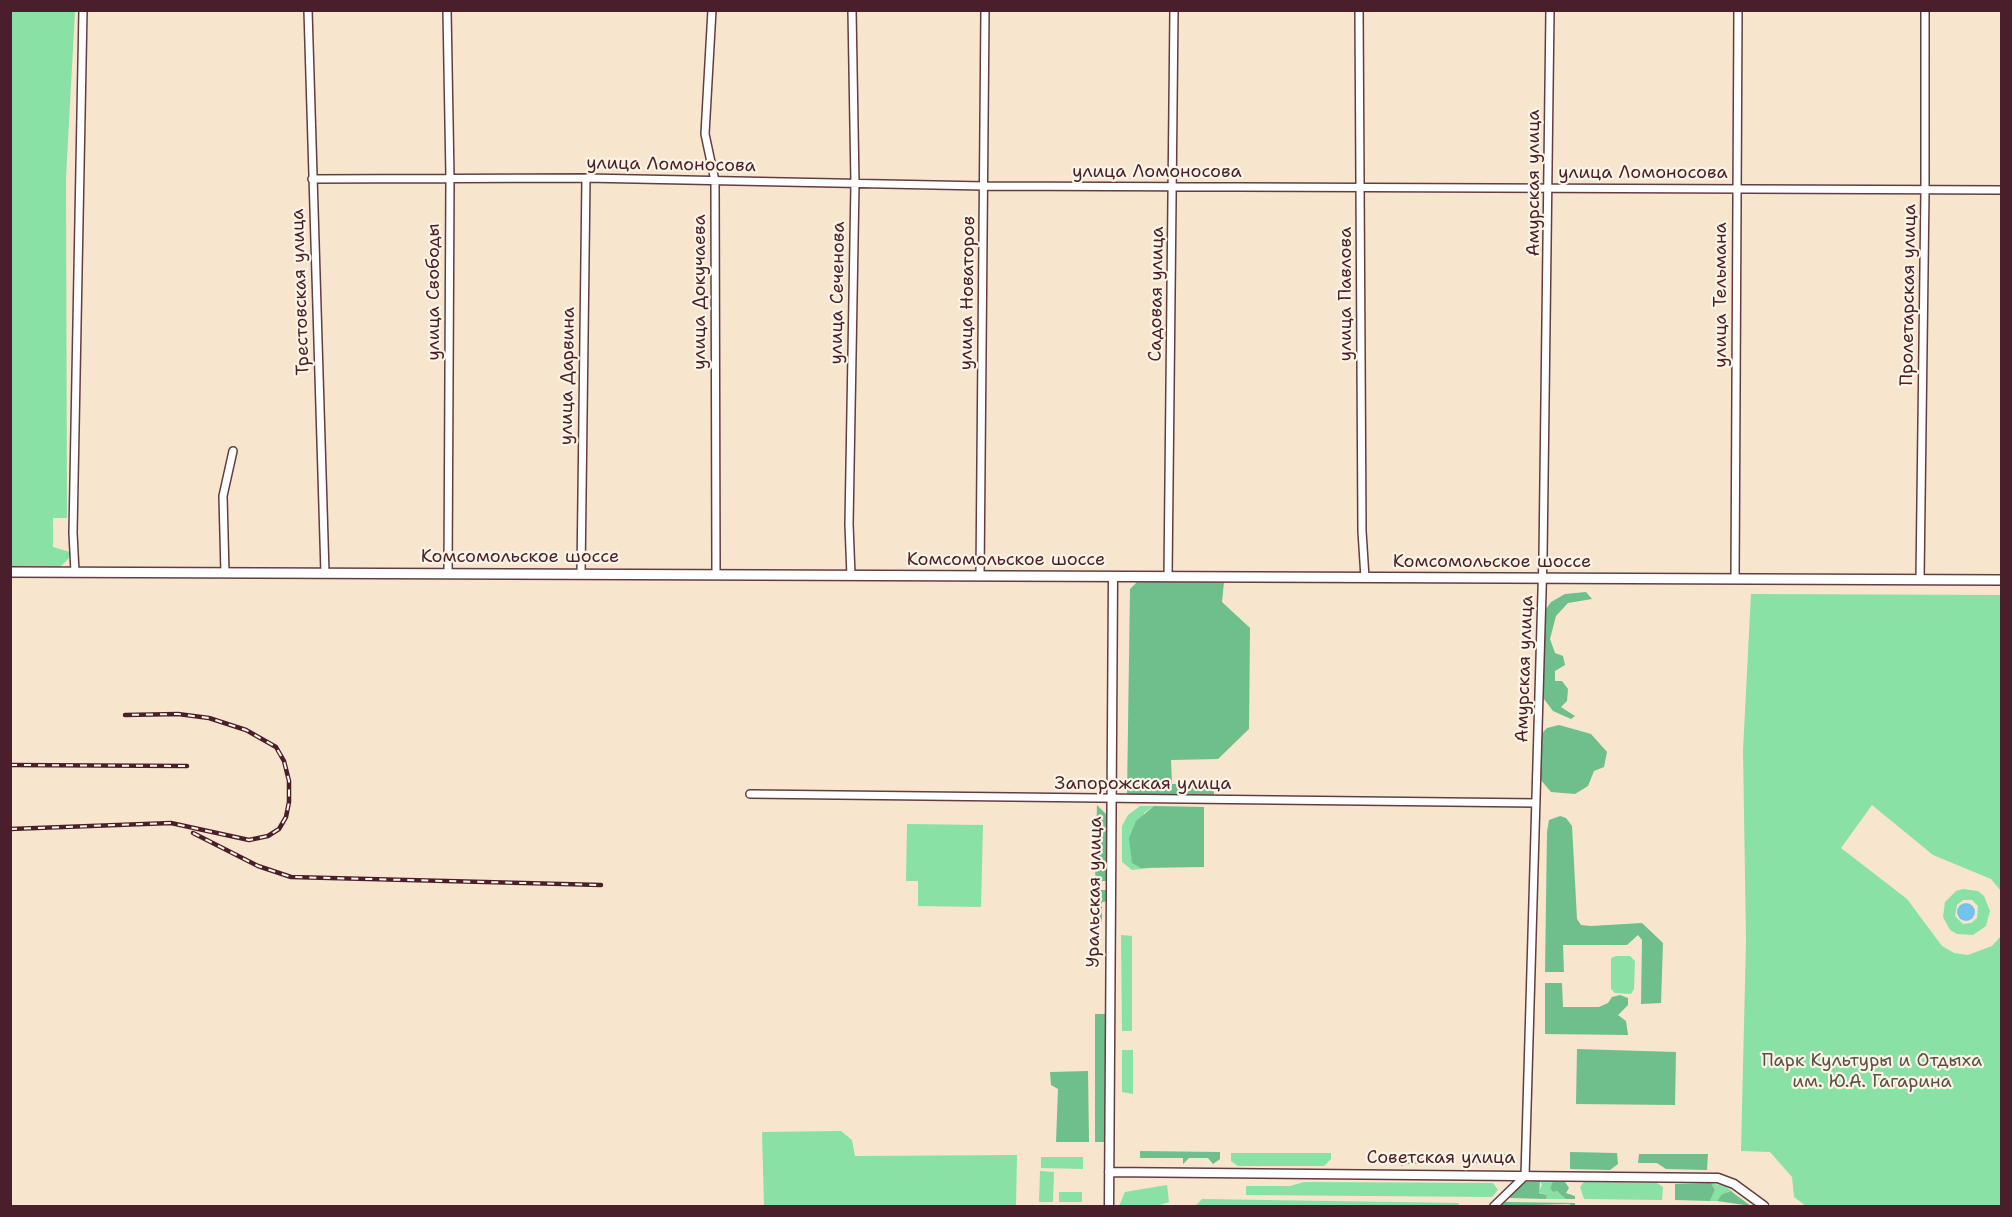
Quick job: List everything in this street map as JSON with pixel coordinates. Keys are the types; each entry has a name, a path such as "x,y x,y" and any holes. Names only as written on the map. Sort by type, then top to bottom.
{"main road":[{"name":"Комсомольское шоссе","path":"10,572 2001,580"}],"street":[{"path":"75,572 73,533 83,10"},
{"name":"Трестовская улица","path":"308,10 325,573"},
{"name":"улица Свободы","path":"447,10 450,178 448,574"},
{"name":"улица Докучаева","path":"712,10 705,134 715,181 716,575"},
{"name":"улица Сеченова","path":"851,576 849,524 855,184 852,10"},
{"name":"улица Новаторов","path":"980,576 985,10"},
{"name":"Садовая улица","path":"1168,577 1174,10"},
{"name":"улица Павлова","path":"1359,10 1362,531 1365,578"},
{"name":"Амурская улица","path":"1525,1176 1542,578 1550,187 1550,10"},
{"name":"улица Тельмана","path":"1735,579 1738,10"},
{"name":"Пролетарская улица","path":"1920,579 1926,191 1925,10"},
{"name":"улица Ломоносова","path":"312,179 586,178 984,186 2001,190"},
{"name":"улица Дарвина","path":"581,574 586,178"},
{"path":"225,573 223,496 233,451"},
{"name":"Уральская улица","path":"1109,1206 1113,577"},
{"name":"Запорожская улица","path":"750,794 1536,803"},
{"name":"Советская улица","path":"1109,1172 1719,1178 1734,1184 1764,1206"},
{"path":"1494,1206 1525,1176"}],"green space":[{"path":"11,10 75,11 66,178 67,518 53,518 53,547 70,552 69,558 60,567 11,566"},
{"path":"1138,581 1224,582 1222,602 1250,628 1249,729 1218,759 1171,760 1172,784 1214,784 1214,796 1127,796 1130,589"},
{"path":"1586,592 1592,599 1568,603 1556,616 1550,639 1555,653 1563,656 1565,665 1555,671 1555,681 1562,681 1568,689 1567,701 1561,707 1575,716 1571,719 1553,711 1544,699 1544,612 1551,602 1565,594"},
{"name":"Парк Культуры и Отдыха им. Ю.А. Гагарина","path":"1751,594 2001,595 2001,891 1991,879 1933,855 1872,805 1841,848 1907,899 1942,946 1954,953 1968,955 1992,946 2001,936 2001,1206 1806,1206 1794,1197 1792,1177 1770,1152 1741,1151 1746,940 1743,750"},
{"path":"1559,725 1591,734 1607,752 1604,767 1594,771 1588,786 1575,794 1551,792 1540,779 1541,734 1547,728"},
{"path":"1097,805 1109,817 1108,881 1095,881"},
{"path":"1140,806 1154,806 1144,813 1141,868 1151,868 1132,870 1122,862 1122,826 1128,815"},
{"path":"1154,806 1204,807 1204,867 1141,868 1132,863 1129,838 1136,821"},
{"path":"1560,816 1566,818 1572,826 1577,919 1581,925 1591,926 1642,923 1663,943 1661,1003 1641,1004 1642,940 1638,935 1627,945 1563,945 1564,972 1545,972 1547,832 1549,820"},
{"path":"907,824 983,825 981,907 918,906 918,881 906,881"},
{"path":"1963,889 1978,891 1984,896 1990,911 1986,926 1973,935 1957,934 1950,930 1943,917 1945,902 1956,891","holes":["1963,900 1972,900 1978,906 1977,918 1971,923 1963,924 1955,916 1957,905"]},
{"path":"1096,890 1108,890 1108,901 1102,902 1102,922 1095,923"},
{"path":"1121,935 1132,936 1132,1031 1122,1031"},
{"path":"1630,956 1635,961 1634,989 1631,994 1615,993 1611,989 1611,958"},
{"path":"1545,983 1562,983 1563,1007 1599,1007 1608,1003 1612,997 1620,995 1628,998 1628,1005 1618,1015 1626,1021 1628,1035 1545,1034"},
{"path":"1095,1014 1106,1014 1106,1142 1095,1142"},
{"path":"1577,1049 1676,1052 1675,1105 1576,1104"},
{"path":"1122,1050 1133,1050 1133,1094 1122,1092"},
{"path":"1088,1071 1089,1142 1056,1142 1058,1089 1051,1085 1050,1072"},
{"path":"841,1131 852,1140 855,1156 1017,1155 1016,1205 764,1205 762,1132"},
{"path":"1140,1151 1220,1152 1220,1159 1213,1164 1208,1158 1189,1158 1183,1164 1183,1158 1140,1158"},
{"path":"1570,1152 1617,1153 1618,1164 1610,1170 1570,1169"},
{"path":"1231,1153 1331,1153 1331,1159 1324,1166 1238,1166 1231,1161"},
{"path":"1396,1154 1451,1154 1452,1163 1402,1166 1398,1163"},
{"path":"1466,1154 1513,1154 1510,1163 1503,1167 1502,1164 1467,1163"},
{"path":"1639,1154 1708,1154 1707,1170 1666,1169 1657,1163 1638,1163"},
{"path":"1041,1157 1083,1157 1083,1169 1041,1168"},
{"path":"1040,1171 1054,1172 1053,1202 1039,1202"},
{"path":"1540,1181 1553,1181 1550,1188 1553,1192 1564,1195 1566,1199 1546,1199 1547,1195 1538,1192 1542,1185"},
{"path":"1540,1181 1539,1193 1547,1195 1546,1199 1510,1198 1509,1195 1525,1182"},
{"path":"1553,1181 1565,1182 1569,1188 1566,1193 1575,1196 1575,1199 1566,1199 1557,1191 1553,1192 1550,1188"},
{"path":"1304,1182 1493,1183 1498,1190 1492,1197 1246,1195 1246,1186 1290,1186"},
{"path":"1584,1182 1657,1183 1663,1187 1662,1200 1584,1199 1580,1187"},
{"path":"1711,1183 1724,1186 1732,1191 1722,1194 1717,1201 1710,1201 1715,1190"},
{"path":"1711,1183 1715,1190 1710,1201 1675,1200 1675,1184"},
{"path":"1167,1185 1169,1202 1157,1206 1119,1206 1125,1192"},
{"path":"1732,1191 1751,1206 1717,1201 1722,1194"},
{"path":"1059,1192 1082,1192 1082,1202 1059,1202"},
{"path":"1202,1199 1459,1203 1458,1206 1195,1206"},
{"path":"1505,1202 1575,1203 1575,1206 1568,1204 1501,1206"}],"water":[{"path":"1966,903 1972,906 1975,912 1972,918 1966,921 1960,918 1957,912 1960,906"}],"railway":[{"path":"10,829 171,823 249,840 268,836 279,829 286,817 289,781 284,761 276,747 246,730 209,718 178,714 125,715"},
{"path":"10,765 187,766"},
{"path":"193,833 258,866 291,877 601,885"}]}
